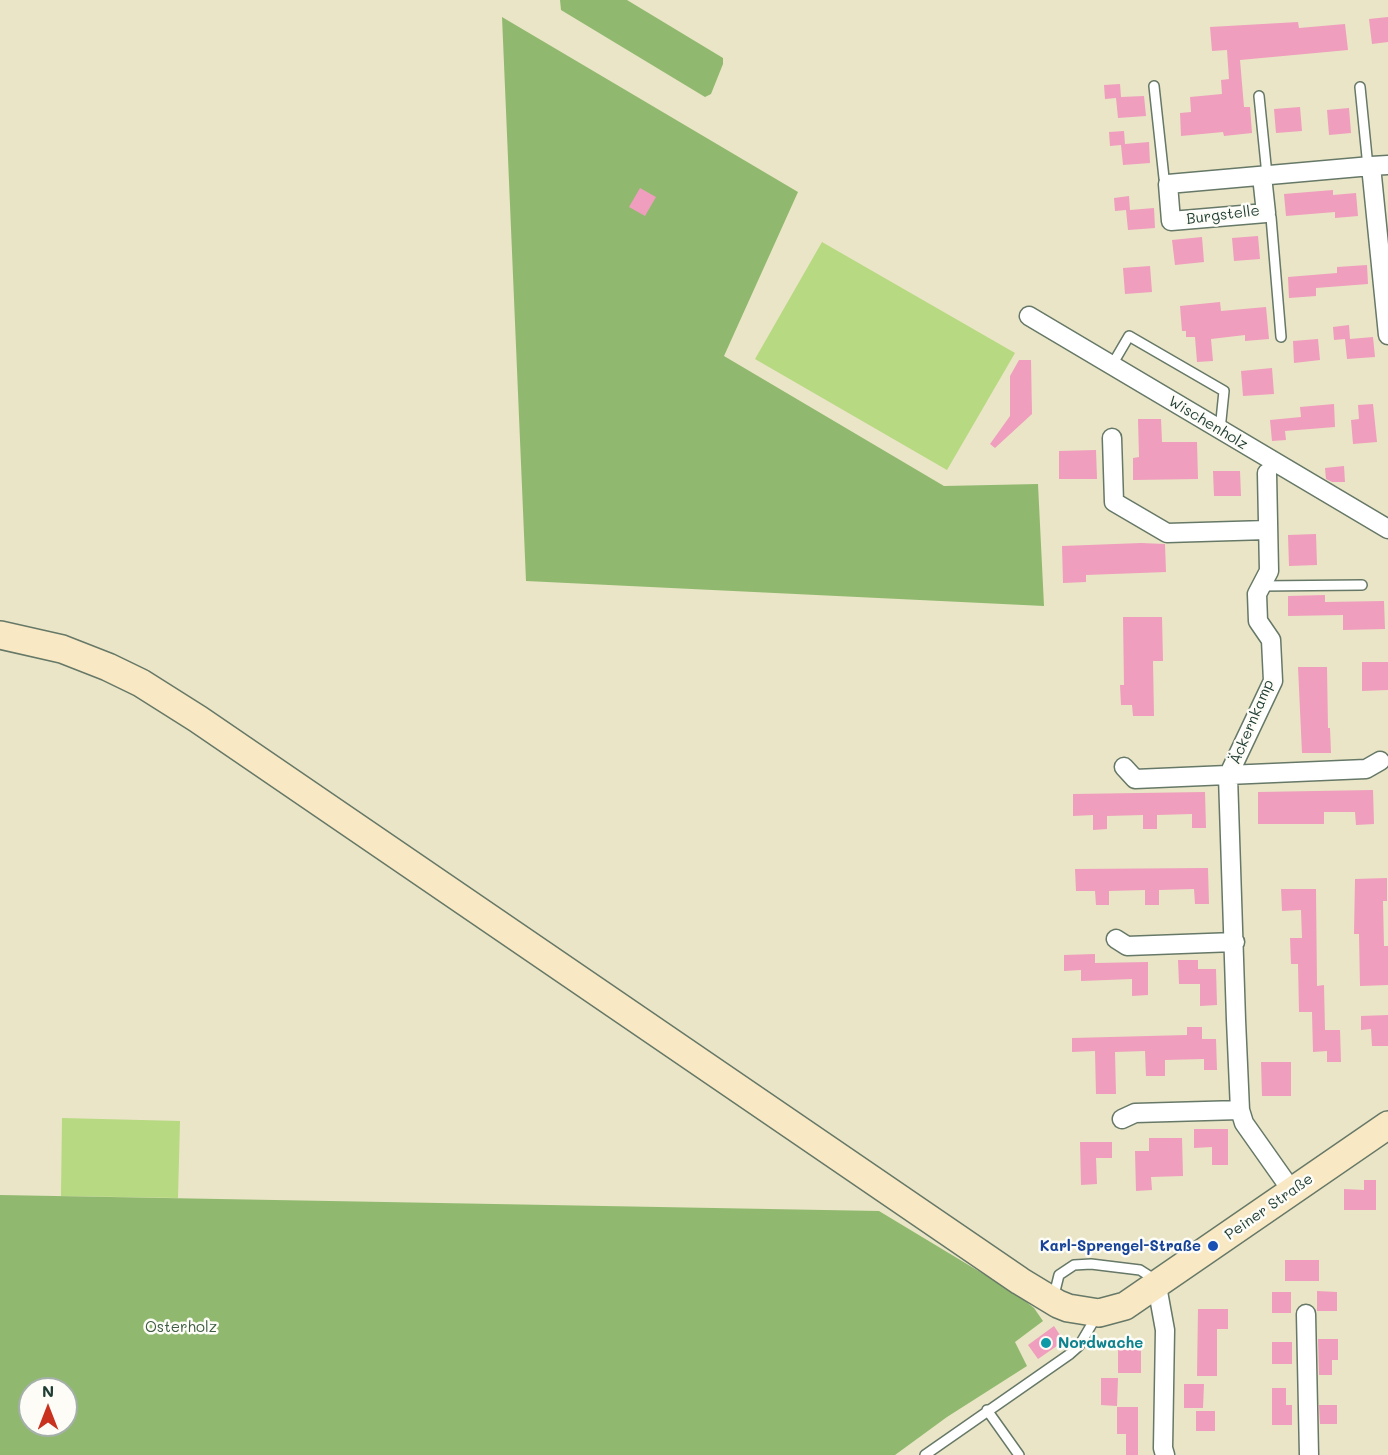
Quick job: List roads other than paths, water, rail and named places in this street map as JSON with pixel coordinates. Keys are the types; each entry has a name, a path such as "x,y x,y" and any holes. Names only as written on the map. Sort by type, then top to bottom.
{"main road":[{"name":"Peiner Straße","path":"0,635 62,649 90,659 141,683 170,701 1020,1281 1058,1304 1080,1311 1099,1312 1125,1306 1388,1125"}],"street":[{"path":"1168,184 1376,166 1388,335"},
{"name":"Burgstelle","path":"1168,184 1171,221 1266,213 1265,176"},
{"name":"Wischenholz","path":"1029,316 1388,529"},
{"path":"1112,438 1114,502 1167,532 1267,530"},
{"name":"Äckernkamp","path":"1267,473 1269,571 1257,594 1258,621 1271,640 1273,681 1228,776 1240,1110 1244,1123 1292,1191"},
{"name":"Äckernkamp","path":"1124,767 1135,779 1366,769 1380,761"},
{"path":"1116,939 1127,946 1235,942"},
{"path":"1122,1119 1135,1113 1240,1110"},
{"path":"1157,1286 1165,1330 1163,1448 1165,1455"},
{"path":"1306,1314 1309,1455"}],"lane":[{"path":"1154,86 1164,178 1168,184"},
{"path":"1360,87 1376,166"},
{"path":"1259,96 1265,176"},
{"path":"1266,213 1270,217 1281,337"},
{"path":"1112,365 1129,336 1224,391 1220,430"},
{"path":"1261,586 1362,585"},
{"path":"1058,1304 1055,1291 1059,1275 1074,1265 1091,1264 1140,1270 1151,1277 1157,1286"},
{"path":"925,1455 1070,1354 1079,1346 1099,1312"},
{"path":"987,1410 1019,1455"}],"place":[{"name":"Karl-Sprengel-Straße","path":"1213,1246"},
{"name":"Nordwache","path":"1046,1343"}],"park label":[{"name":"Osterholz","path":"181,1327"}]}
